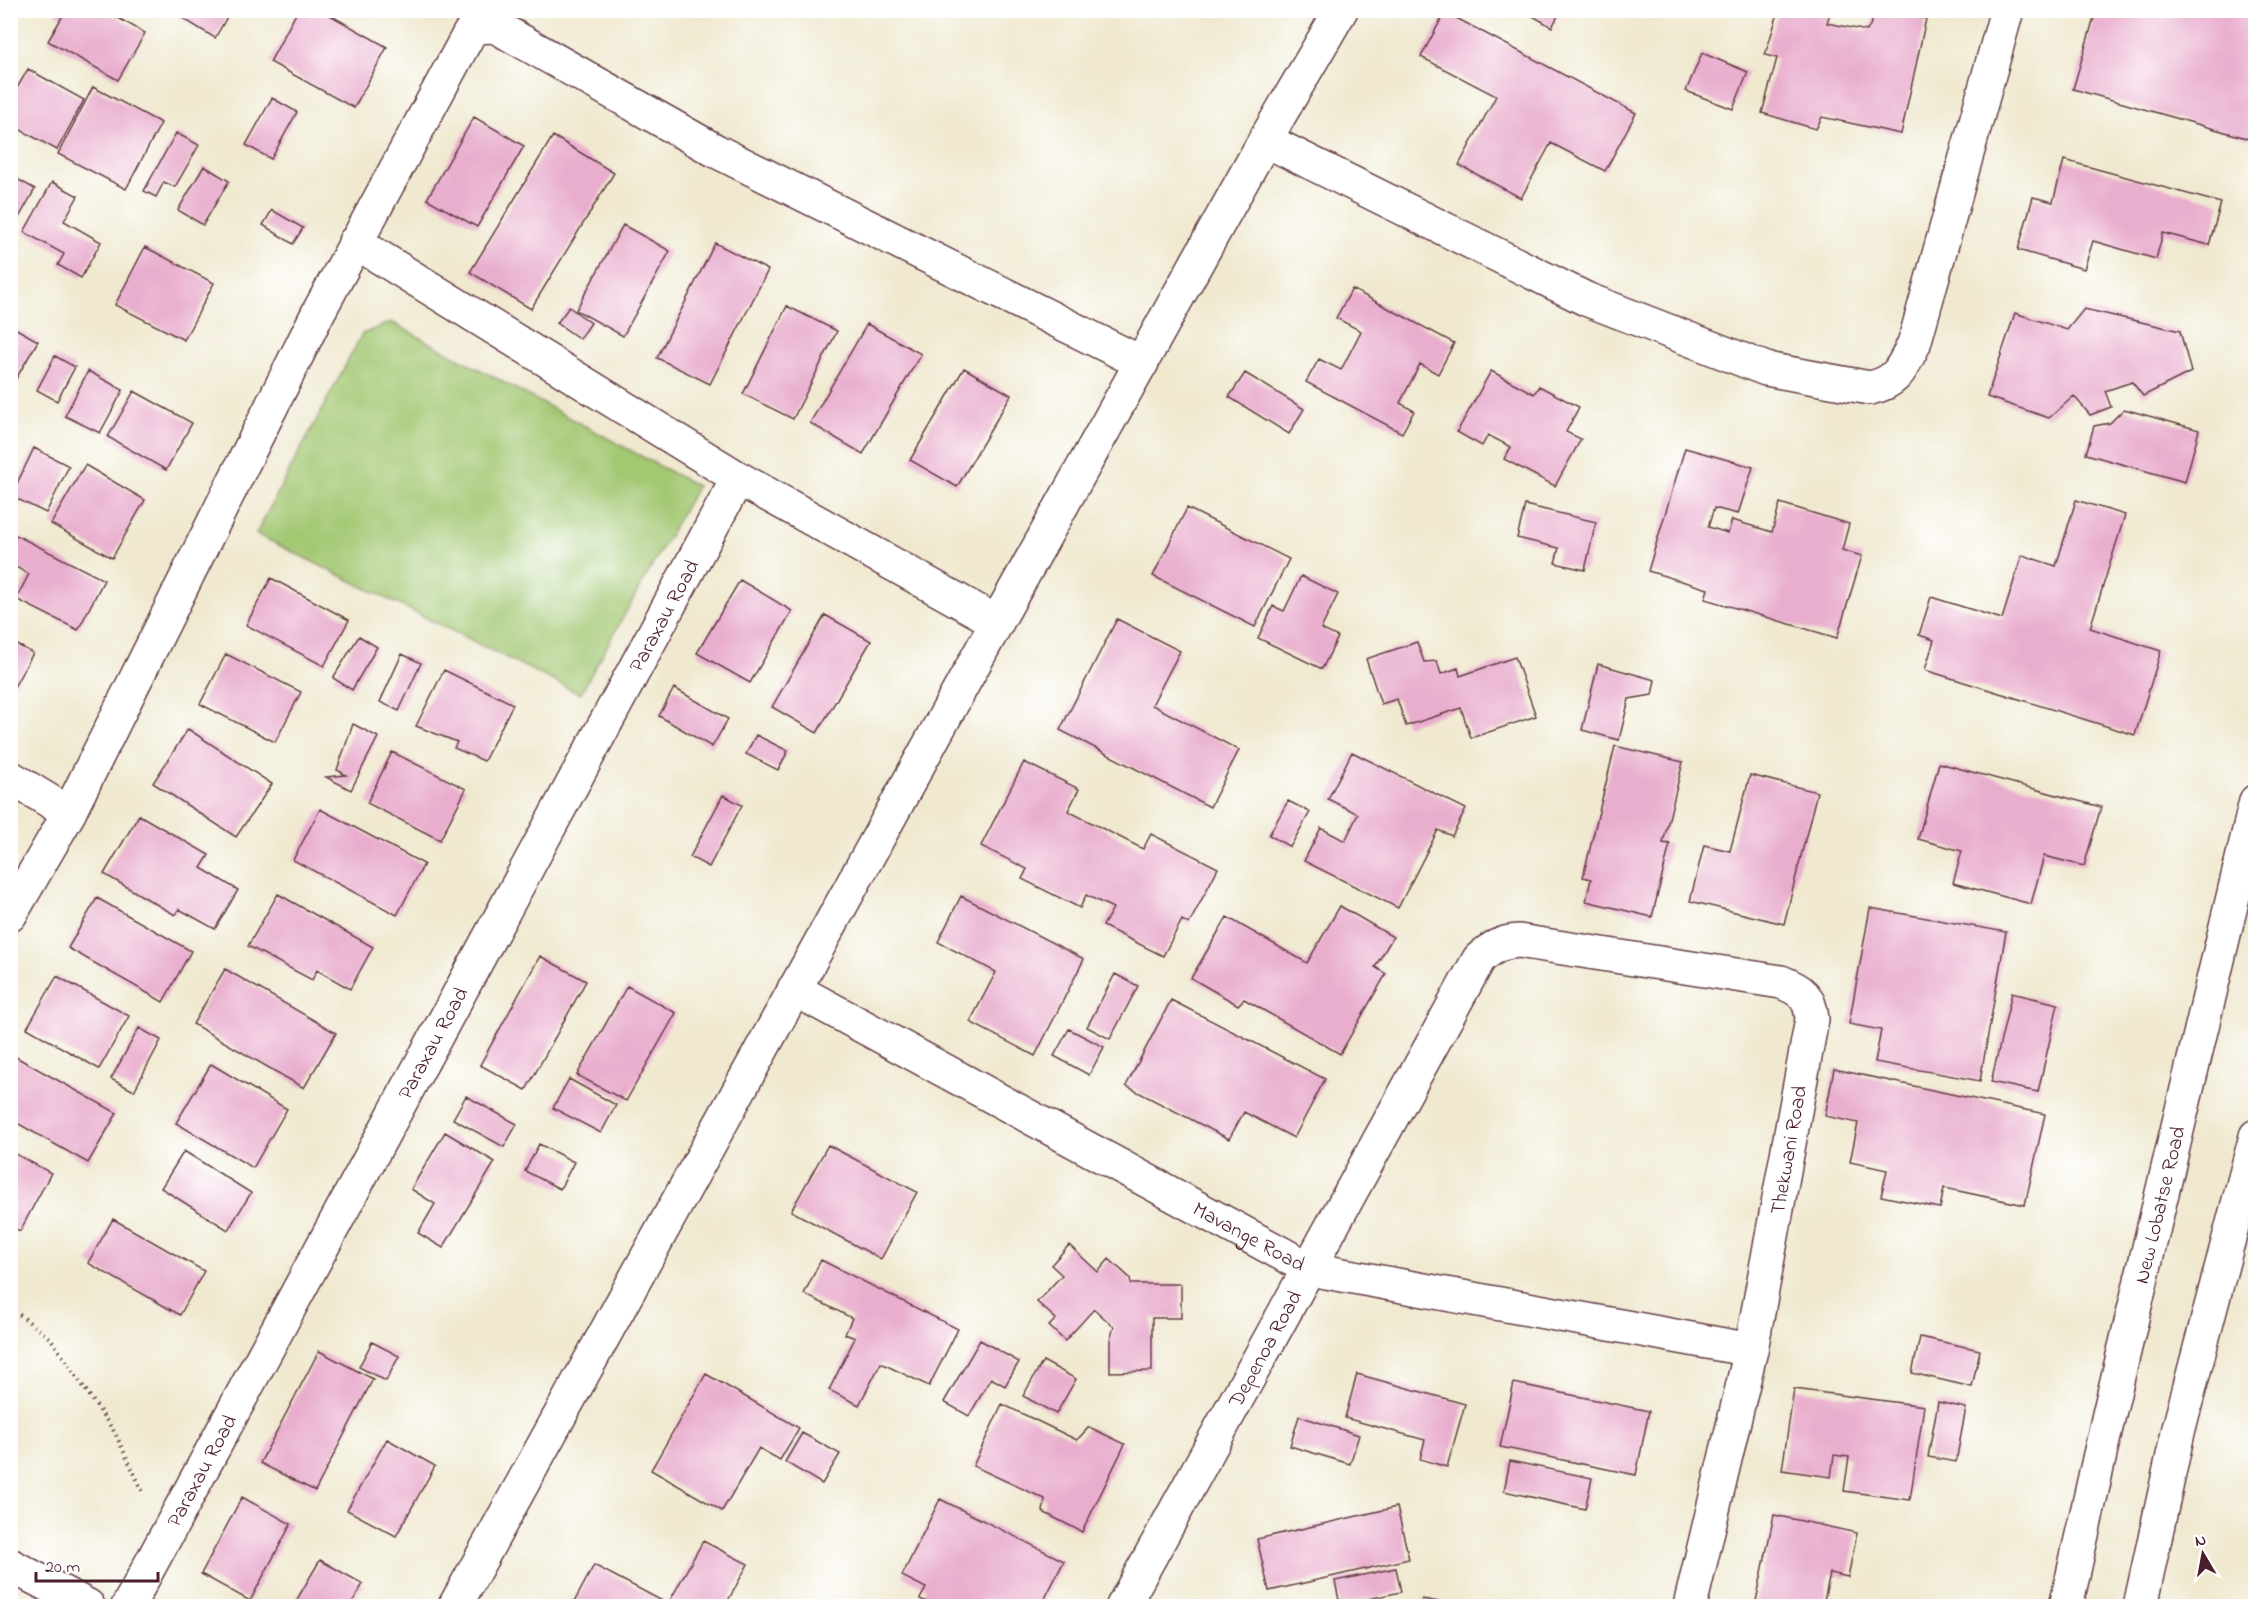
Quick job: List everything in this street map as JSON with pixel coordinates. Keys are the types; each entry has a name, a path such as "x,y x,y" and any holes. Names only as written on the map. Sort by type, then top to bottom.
{"street":[{"path":"455,1606 997,622 1265,140 1341,10"},
{"path":"1265,140 1586,299 1766,369 1870,388 1882,386 1895,378 1914,344 2007,10"},
{"path":"10,915 69,813 313,323 469,34 475,27 494,26 716,151 1142,363"},
{"path":"356,242 738,478 997,622"},
{"name":"Paraxau Road","path":"128,1606 738,478"},
{"path":"10,777 69,813"},
{"name":"New Lobatse Road","path":"2066,1606 2110,1410 2256,801"},
{"name":"Depenoa Road","path":"1123,1606 1479,959 1491,948 1503,942"},
{"name":"Thekwani Road","path":"1503,942 1533,942 1781,982 1804,994 1810,1005 1812,1019 1750,1350 1690,1606"},
{"name":"Mavange Road","path":"794,989 1310,1269 1750,1350"},
{"path":"2140,1606 2179,1428 2256,1136"},
{"path":"10,1565 88,1606"}],"path":[{"path":"10,1307 51,1339 115,1433 149,1504 160,1544"}],"green space":[{"path":"391,322 697,486 580,694 256,534 362,334"}],"building":[{"path":"57,10 104,10 145,33 118,80 48,41 62,17 55,13"},
{"path":"182,10 231,10 215,38 179,16"},
{"path":"298,10 321,10 387,47 354,108 270,62"},
{"path":"1522,10 1561,10 1552,27"},
{"path":"1779,10 1823,10 1830,13 1827,23 1867,31 1878,10 1926,19 1901,134 1822,117 1816,129 1762,113 1777,58 1765,55"},
{"path":"2101,10 2256,10 2256,120 2250,139 2073,89 2095,14"},
{"path":"1445,12 1636,113 1605,171 1551,143 1521,198 1459,165 1496,96 1421,57"},
{"path":"1702,53 1748,72 1733,109 1686,91"},
{"path":"28,69 84,100 57,150 10,124 10,100"},
{"path":"93,87 161,123 126,189 58,154"},
{"path":"272,98 297,112 271,159 246,145"},
{"path":"474,117 524,146 477,227 427,199"},
{"path":"176,133 199,145 175,187 164,182 156,197 144,191"},
{"path":"553,136 614,173 531,309 470,272"},
{"path":"2064,160 2221,203 2209,245 2163,233 2156,259 2093,241 2084,269 2018,250 2033,197 2053,202"},
{"path":"204,166 229,181 203,225 178,210"},
{"path":"10,175 35,189 12,230 10,229"},
{"path":"52,182 78,196 64,221 101,242 81,278 58,265 64,254 24,232"},
{"path":"272,210 303,228 293,244 263,225"},
{"path":"623,225 670,251 623,336 576,310"},
{"path":"715,243 768,270 710,384 657,358"},
{"path":"145,247 214,283 184,340 115,305"},
{"path":"1352,289 1454,343 1438,374 1420,364 1400,403 1414,411 1402,433 1306,382 1319,359 1341,370 1361,331 1336,318"},
{"path":"787,306 837,331 793,419 743,394"},
{"path":"569,307 591,323 580,339 557,323"},
{"path":"2084,309 2180,331 2191,372 2143,396 2132,382 2105,391 2111,407 2090,415 2074,396 2049,418 1987,397 2015,313 2067,330"},
{"path":"867,324 921,354 863,454 810,423"},
{"path":"13,327 38,341 10,389 10,331"},
{"path":"55,356 75,367 57,401 37,390"},
{"path":"964,368 1011,395 957,487 910,460"},
{"path":"88,371 123,390 100,433 65,416"},
{"path":"1491,371 1534,394 1539,386 1579,407 1566,432 1581,439 1555,486 1504,459 1511,447 1488,435 1482,446 1457,432"},
{"path":"1245,373 1304,409 1289,434 1229,397"},
{"path":"134,391 192,423 166,470 108,437"},
{"path":"2124,409 2199,430 2185,482 2086,454 2094,426 2110,423"},
{"path":"34,448 69,466 46,513 11,496"},
{"path":"1685,448 1753,467 1738,514 1714,508 1708,527 1728,533 1732,520 1772,532 1780,503 1849,524 1842,550 1862,556 1837,638 1705,599 1708,589 1648,571"},
{"path":"85,465 145,500 112,558 51,524"},
{"path":"2076,500 2125,515 2090,628 2161,651 2135,735 1925,670 1934,640 1919,635 1931,597 2002,619 2022,555 2056,566"},
{"path":"1525,505 1596,522 1585,570 1555,563 1559,548 1517,538"},
{"path":"1187,508 1289,559 1255,627 1153,576"},
{"path":"10,532 104,580 78,630 16,599 29,574 14,566 10,574"},
{"path":"1301,576 1338,594 1321,629 1338,637 1322,669 1258,638 1273,606 1284,611"},
{"path":"271,578 349,620 324,666 246,625"},
{"path":"740,580 792,611 750,683 697,653"},
{"path":"825,615 871,641 817,733 772,707"},
{"path":"1117,619 1180,651 1152,705 1239,750 1210,807 1060,730"},
{"path":"359,636 377,647 352,690 333,678"},
{"path":"10,641 33,653 10,694"},
{"path":"1417,642 1424,662 1437,661 1441,674 1458,668 1460,676 1515,657 1536,716 1471,738 1461,708 1406,726 1397,699 1381,704 1366,659"},
{"path":"226,654 301,692 275,742 200,704"},
{"path":"402,654 421,663 399,711 380,702"},
{"path":"1598,664 1655,680 1652,695 1629,699 1619,740 1582,730"},
{"path":"444,670 513,704 484,761 454,748 457,742 416,726"},
{"path":"674,688 728,719 712,747 659,716"},
{"path":"353,724 378,737 351,790 326,777 346,775 337,770"},
{"path":"188,729 272,784 236,837 153,783"},
{"path":"756,735 788,751 778,770 746,754"},
{"path":"1615,746 1683,762 1663,843 1670,844 1652,917 1586,901 1591,879 1583,877"},
{"path":"392,752 466,789 440,840 367,803"},
{"path":"1352,752 1466,809 1452,836 1438,830 1398,908 1304,861 1321,828 1345,841 1358,814 1328,799"},
{"path":"1024,762 1079,789 1068,811 1143,849 1151,834 1218,868 1189,924 1182,920 1163,956 1103,926 1113,908 1086,895 1080,908 1022,879 1027,869 981,846"},
{"path":"1939,763 2101,807 2084,866 2044,856 2031,904 1953,883 1962,851 1918,839"},
{"path":"1750,775 1817,792 1784,924 1690,901 1704,845 1730,851"},
{"path":"723,795 742,805 709,867 690,857"},
{"path":"1288,801 1310,812 1290,847 1269,835"},
{"path":"320,809 424,864 397,915 293,860"},
{"path":"139,815 209,855 201,868 238,890 215,929 179,909 175,915 104,874"},
{"path":"278,894 373,947 350,989 317,970 312,980 248,946"},
{"path":"961,896 1084,959 1035,1056 970,1022 996,972 938,942"},
{"path":"97,898 191,951 163,1002 68,948"},
{"path":"1340,906 1393,937 1375,967 1386,974 1340,1054 1244,999 1238,1005 1191,978 1227,917 1307,963"},
{"path":"1870,908 2006,932 1980,1081 1875,1062 1881,1030 1849,1024"},
{"path":"540,956 586,981 526,1090 480,1065"},
{"path":"225,969 336,1033 304,1088 193,1024"},
{"path":"1115,974 1138,986 1110,1039 1087,1027"},
{"path":"57,976 129,1016 99,1069 27,1028"},
{"path":"627,986 676,1013 626,1101 577,1075"},
{"path":"2012,993 2058,1004 2038,1092 1991,1082"},
{"path":"1171,1000 1325,1079 1294,1138 1244,1112 1229,1139 1126,1086"},
{"path":"139,1028 161,1040 134,1091 111,1079"},
{"path":"1069,1029 1104,1047 1089,1075 1054,1056"},
{"path":"14,1056 117,1113 88,1163 10,1119 10,1063"},
{"path":"211,1064 287,1109 253,1168 176,1123"},
{"path":"1834,1069 2045,1114 2025,1205 1944,1188 1940,1208 1881,1196 1887,1170 1850,1162 1858,1123 1825,1116"},
{"path":"569,1079 616,1105 601,1133 553,1108"},
{"path":"466,1096 517,1124 504,1147 453,1119"},
{"path":"445,1132 495,1162 443,1248 418,1233 435,1204 411,1189"},
{"path":"539,1144 574,1162 560,1189 525,1171"},
{"path":"828,1145 917,1192 881,1259 791,1211"},
{"path":"10,1151 51,1173 20,1231 10,1226"},
{"path":"184,1151 251,1193 228,1230 161,1188"},
{"path":"113,1219 204,1271 180,1315 88,1263"},
{"path":"1069,1245 1098,1272 1109,1259 1130,1278 1131,1284 1181,1284 1181,1318 1152,1318 1152,1371 1110,1372 1110,1339 1114,1327 1094,1309 1065,1341 1049,1326 1056,1319 1037,1302 1062,1275 1051,1265"},
{"path":"821,1260 958,1329 929,1386 881,1363 859,1405 829,1390 855,1338 845,1334 852,1318 804,1294"},
{"path":"1920,1337 1980,1350 1972,1387 1912,1373"},
{"path":"980,1340 1019,1362 1005,1386 991,1378 969,1416 944,1402"},
{"path":"372,1342 399,1356 386,1381 359,1367"},
{"path":"319,1351 373,1379 315,1491 260,1463"},
{"path":"1043,1361 1076,1379 1056,1414 1023,1396"},
{"path":"706,1374 799,1428 780,1460 759,1448 722,1511 651,1470"},
{"path":"1357,1374 1465,1404 1447,1467 1420,1459 1425,1440 1345,1418"},
{"path":"1514,1383 1649,1411 1636,1475 1500,1447"},
{"path":"1794,1389 1924,1406 1910,1500 1844,1491 1849,1457 1834,1455 1831,1477 1782,1470"},
{"path":"1938,1402 1966,1408 1956,1462 1928,1457"},
{"path":"1002,1404 1077,1440 1089,1427 1125,1444 1082,1532 1043,1512 1045,1499 973,1466"},
{"path":"1299,1416 1359,1435 1350,1464 1290,1446"},
{"path":"802,1433 840,1454 822,1484 785,1462"},
{"path":"387,1439 435,1466 396,1536 347,1510"},
{"path":"1510,1461 1592,1478 1585,1509 1504,1491"},
{"path":"242,1497 291,1524 250,1601 201,1574"},
{"path":"940,1499 1064,1561 1041,1606 936,1606 920,1599 926,1588 902,1576"},
{"path":"1397,1507 1409,1559 1269,1591 1257,1539"},
{"path":"1774,1515 1857,1533 1848,1577 1830,1573 1824,1601 1844,1606 1755,1606"},
{"path":"703,1541 748,1564 725,1606 572,1606 594,1565 668,1604"},
{"path":"320,1560 363,1584 350,1606 293,1606"},
{"path":"1396,1568 1401,1592 1340,1605 1335,1581"},
{"path":"1422,1599 1456,1605 1456,1606 1421,1606"}]}
